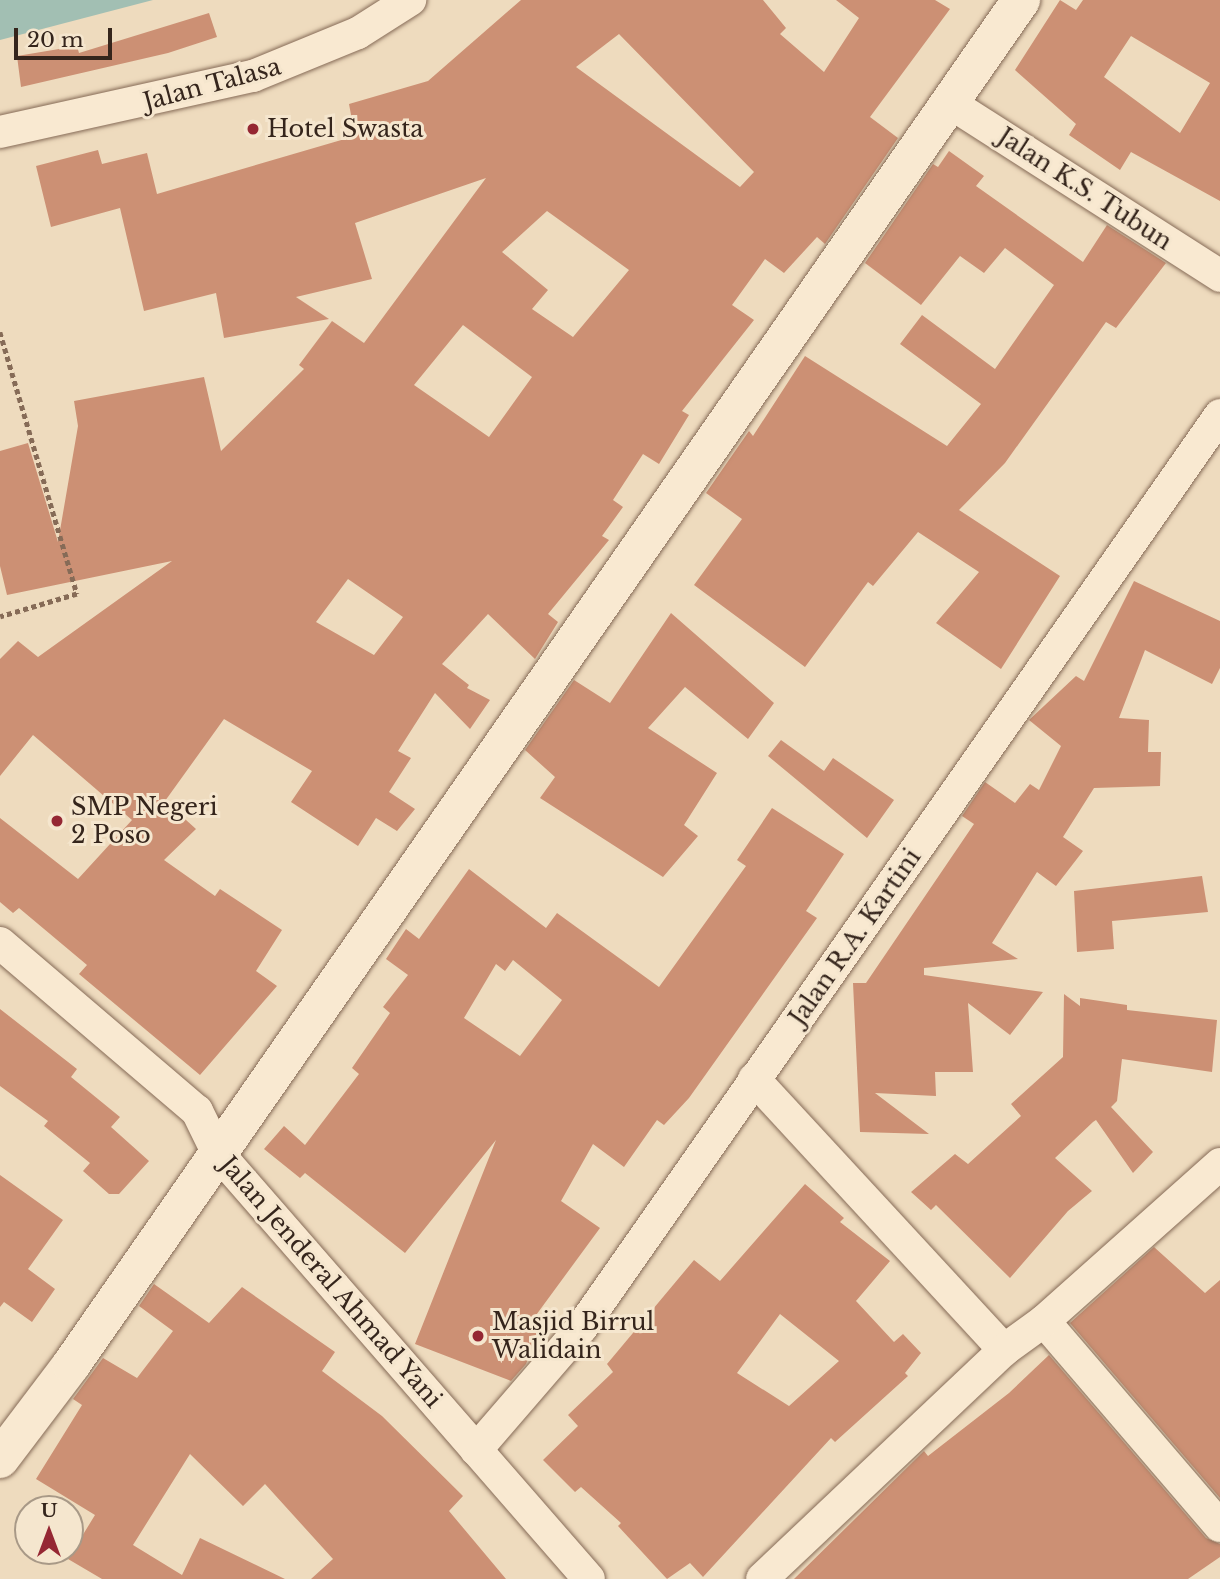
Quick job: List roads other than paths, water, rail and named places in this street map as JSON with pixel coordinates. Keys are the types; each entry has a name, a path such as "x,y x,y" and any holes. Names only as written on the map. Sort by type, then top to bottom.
{"main road":[{"path":"0,1459 71,1365 1021,0"}],"street":[{"name":"Jalan Talasa","path":"0,132 253,76 358,33 410,0"},
{"name":"Jalan K.S. Tubun","path":"950,103 1220,276"},
{"name":"Jalan R.A. Kartini","path":"476,1450 582,1327 1220,415"},
{"name":"Jalan Jenderal Ahmad Yani","path":"0,943 197,1111 217,1152 589,1579"},
{"path":"754,1080 1004,1350"},
{"path":"762,1579 1004,1350 1044,1321 1220,1164"},
{"path":"1044,1321 1220,1526"}],"place":[{"name":"Hotel Swasta","path":"253,129"},
{"name":"SMP Negeri 2 Poso","path":"57,821"},
{"name":"Masjid Birrul Walidain","path":"478,1336"}]}
